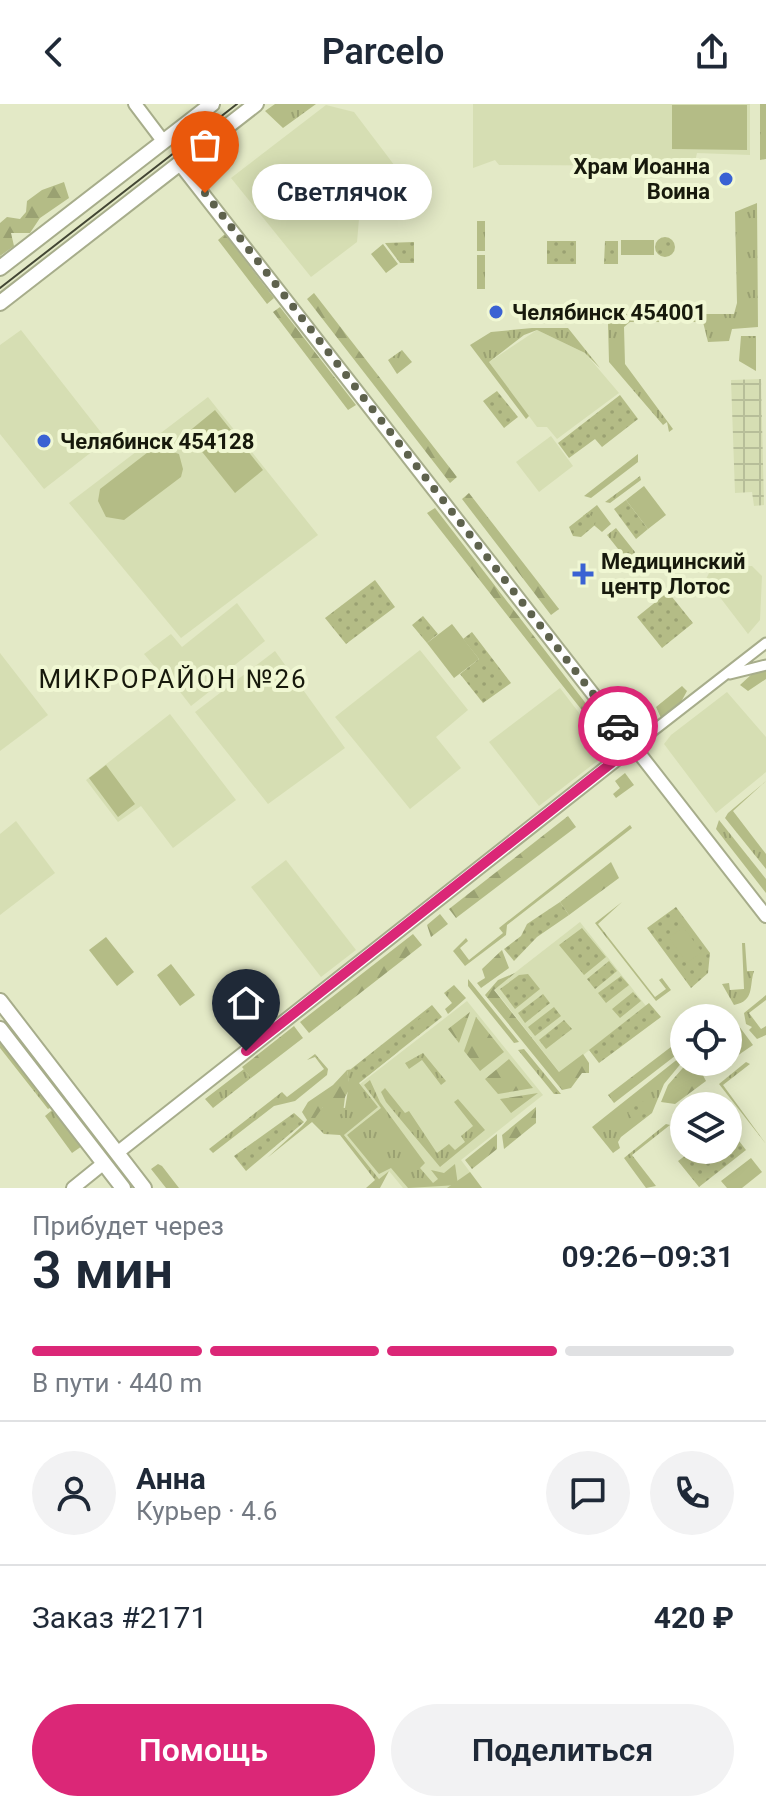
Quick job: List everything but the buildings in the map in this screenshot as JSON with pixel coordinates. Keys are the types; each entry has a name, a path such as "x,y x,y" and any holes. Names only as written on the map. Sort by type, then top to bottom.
{"main road":[{"path":"0,268 212,104"},
{"path":"0,303 256,104"},
{"path":"166,139 182,161"},
{"path":"0,1001 144,1188"},
{"path":"0,1029 123,1188"},
{"path":"104,1163 117,1153"}],"street":[{"path":"135,104 166,139"},
{"path":"143,104 166,139"},
{"path":"182,161 434,480 766,916"},
{"path":"117,1153 766,643"},
{"path":"723,676 766,665"},
{"path":"636,744 766,903"},
{"path":"73,1188 104,1163"}],"shaded area":[{"path":"473,104 750,104 750,155 697,153 694,166 499,165 495,160 473,168"},
{"path":"326,105 354,112 401,174 404,187 372,190 367,217 359,219 357,242 311,277 231,178"},
{"path":"21,330 107,440 44,489 0,434 0,345"},
{"path":"537,330 585,353 619,393 557,439 547,427 537,427 489,362"},
{"path":"761,379 764,505 754,506 752,492 735,493 731,380"},
{"path":"208,397 318,535 181,638 69,503"},
{"path":"551,436 573,466 539,492 516,462"},
{"path":"752,566 762,576 760,620 748,634 706,579 712,567"},
{"path":"237,603 265,641 231,668 233,673 191,706 163,670 159,672 144,654 171,634 182,647"},
{"path":"420,650 468,710 436,737 461,768 410,809 335,717"},
{"path":"275,651 345,748 268,804 195,712"},
{"path":"0,653 48,715 0,751"},
{"path":"560,688 609,752 539,806 489,742"},
{"path":"727,692 766,737 766,772 716,813 664,744 671,735"},
{"path":"170,714 236,800 173,848 141,806 118,822 86,780"},
{"path":"16,821 55,873 0,915 0,834"},
{"path":"286,860 356,950 321,977 251,887"},
{"path":"580,922 646,1006 560,1073 494,989"},
{"path":"467,1001 543,1095 461,1160 482,1188 403,1188 389,1171 379,1179 344,1135 377,1107 360,1084"}],"green space":[{"path":"275,104 316,104 283,128 265,111"},
{"path":"760,104 766,104 766,159 760,160"},
{"path":"672,105 747,105 747,150 672,149"},
{"path":"64,182 69,198 40,218 30,233 11,233 14,246 0,256 0,223 7,217 20,219 26,212 27,201 42,190"},
{"path":"757,203 758,327 732,329 729,341 708,342 703,322 630,322 624,327 625,364 673,429 669,432 667,422 663,425 609,362 608,323 619,314 734,314 737,303 735,212"},
{"path":"477,221 485,221 485,251 477,251"},
{"path":"225,234 274,298 267,304 218,240"},
{"path":"665,237 672,240 675,247 672,254 665,257 658,254 655,247 658,240"},
{"path":"621,240 654,240 654,255 621,255"},
{"path":"547,241 576,241 576,264 547,264"},
{"path":"605,241 618,241 618,264 604,264"},
{"path":"414,242 414,263 400,263 385,243"},
{"path":"383,244 398,264 386,273 371,254"},
{"path":"477,255 485,255 485,289 477,289"},
{"path":"314,293 457,477 450,483 307,299"},
{"path":"280,307 356,405 348,410 273,312"},
{"path":"568,328 600,368 585,353 537,330 524,335 489,362 529,416 526,419 470,345 491,332"},
{"path":"741,336 756,336 756,371 739,361"},
{"path":"402,350 412,362 397,374 388,360"},
{"path":"497,391 518,417 504,428 483,401"},
{"path":"620,395 638,419 602,447 595,439 569,458 558,443"},
{"path":"215,410 263,470 235,493 187,433"},
{"path":"156,446 179,454 183,469 181,477 124,520 106,517 98,501 100,489"},
{"path":"638,454 638,462 591,498 584,496"},
{"path":"640,476 641,480 610,503 605,502"},
{"path":"644,486 666,515 648,529 626,500"},
{"path":"469,493 559,609 551,615 462,499"},
{"path":"626,500 648,529 636,539 614,509"},
{"path":"597,505 611,524 602,532 583,516"},
{"path":"435,508 594,714 588,718 427,513"},
{"path":"587,513 596,519 595,525 581,537 573,536 569,527"},
{"path":"616,528 635,552 633,558 626,559 607,535"},
{"path":"375,580 395,607 346,644 325,618"},
{"path":"668,592 693,623 662,648 637,617"},
{"path":"423,616 438,634 427,643 412,625"},
{"path":"452,624 479,659 454,678 427,643"},
{"path":"472,632 511,683 483,703 460,674 479,659 463,639"},
{"path":"766,669 766,679 748,691 740,685 753,673"},
{"path":"682,686 687,691 681,702 661,718 656,707"},
{"path":"106,765 135,804 118,817 89,778"},
{"path":"625,773 634,785 616,798 613,794 620,788 615,781"},
{"path":"766,781 733,811 766,854 766,869 725,818"},
{"path":"568,816 576,827 456,918 449,909"},
{"path":"719,820 766,879 766,893 716,829"},
{"path":"630,825 632,828 507,925 506,935 465,966 453,951 466,938 468,941 460,948 469,960 503,933 499,928"},
{"path":"611,862 619,878 569,915 560,902"},
{"path":"560,902 569,915 537,937 514,961 504,949 521,936 527,924"},
{"path":"622,902 598,924 655,997 666,989 659,980 662,978 671,990 656,1001 595,923"},
{"path":"676,907 710,953 708,973 691,988 647,928"},
{"path":"440,914 448,924 431,937 427,925"},
{"path":"683,927 702,952 687,963 669,938"},
{"path":"582,928 606,957 584,975 559,945"},
{"path":"413,934 422,945 309,1033 300,1022"},
{"path":"106,937 134,972 117,986 89,950"},
{"path":"742,943 745,943 747,971 754,971 750,992 741,1003 733,1004 722,984 729,983 730,990 744,989"},
{"path":"502,950 509,968 481,988 477,983 485,978 482,969"},
{"path":"609,961 617,971 595,989 587,979"},
{"path":"171,964 195,995 180,1006 157,975"},
{"path":"515,973 494,990 559,1072 583,1054 589,1063 589,1073 582,1073 571,1088 562,1090 485,995 498,980"},
{"path":"528,974 540,989 515,1009 500,989 519,975"},
{"path":"621,976 629,985 606,1003 598,993"},
{"path":"468,979 519,1042 514,1043 468,986"},
{"path":"454,985 466,998 448,1014 445,1009 452,1003 444,993"},
{"path":"633,992 641,1001 620,1018 612,1009"},
{"path":"543,994 550,1003 525,1023 518,1013"},
{"path":"766,995 766,1000 749,1013 761,1029 766,1026 766,1035 757,1039 749,1030 752,1027 746,1024 744,1013"},
{"path":"649,1003 661,1017 599,1063 589,1050"},
{"path":"432,1005 442,1017 361,1081 351,1069"},
{"path":"554,1007 561,1016 535,1036 528,1027"},
{"path":"432,1009 439,1016 418,1033 412,1025"},
{"path":"470,1012 459,1043 448,1029"},
{"path":"476,1017 504,1052 480,1071 464,1051"},
{"path":"564,1020 572,1029 546,1049 539,1040"},
{"path":"294,1026 303,1038 251,1078 242,1067"},
{"path":"742,1030 753,1045 742,1053"},
{"path":"0,1041 52,1107 48,1109 0,1048"},
{"path":"670,1048 670,1060 614,1103 608,1095"},
{"path":"524,1049 561,1094 554,1094 518,1050"},
{"path":"399,1051 359,1083 378,1107 344,1135 379,1179 389,1171 380,1188 366,1188 375,1180 340,1135 324,1134 312,1122 267,1158 324,1106 345,1108 349,1084 347,1070 368,1066"},
{"path":"423,1053 446,1081 441,1085 422,1060 409,1069 405,1063"},
{"path":"315,1054 328,1069 327,1075 295,1101 274,1106 213,1153 209,1149 282,1092 287,1097 324,1069 315,1057 307,1060"},
{"path":"509,1059 533,1088 498,1094 485,1079"},
{"path":"670,1065 671,1076 652,1113 621,1137 618,1142 620,1148 613,1153 592,1127"},
{"path":"244,1069 251,1078 213,1108 205,1099"},
{"path":"347,1070 350,1088 343,1113 331,1119 323,1107 313,1121 300,1129 307,1120 302,1112 308,1102 333,1085"},
{"path":"676,1076 703,1076 706,1081 691,1092 670,1092 670,1103 661,1102"},
{"path":"729,1076 735,1076 723,1085 728,1092 719,1084"},
{"path":"370,1080 380,1102 425,1163 420,1168 433,1183 438,1179 431,1170 444,1173 455,1164 458,1185 408,1188 391,1168 379,1174 347,1135 381,1108 364,1085"},
{"path":"385,1088 405,1113 409,1111 437,1153 449,1144 455,1150 465,1142 461,1136 473,1126 454,1102 458,1099 485,1130 440,1167 386,1102 381,1092"},
{"path":"538,1093 511,1113 500,1099"},
{"path":"638,1100 645,1103 648,1110 645,1117 638,1120 631,1117 628,1110 631,1103"},
{"path":"57,1106 85,1144 72,1153 45,1116"},
{"path":"536,1107 536,1123 504,1149 502,1135"},
{"path":"294,1113 304,1122 246,1171 234,1156"},
{"path":"666,1124 670,1125 632,1155 656,1186 646,1188 624,1158"},
{"path":"497,1134 497,1149 472,1169 465,1160"},
{"path":"751,1158 762,1172 742,1188 727,1188 721,1181"},
{"path":"158,1164 179,1188 166,1188 151,1169"},
{"path":"680,1164 728,1164 699,1187"},
{"path":"470,1172 482,1188 447,1188"}],"tram line":[{"path":"0,288 237,104"}],"way so far":[{"path":"205,193 618,726"}],"place":[{"name":"Храм Иоанна Воина","path":"726,179"},
{"name":"Светлячок","path":"205,193"},
{"name":"Челябинск 454001","path":"496,312"},
{"name":"Челябинск 454128","path":"44,441"},
{"name":"Медицинский центр Лотос","path":"583,574"}],"district":[{"name":"МИКРОРАЙОН №26","path":"173,679"}],"route":[{"path":"246,1051 633,746 618,726"}]}
